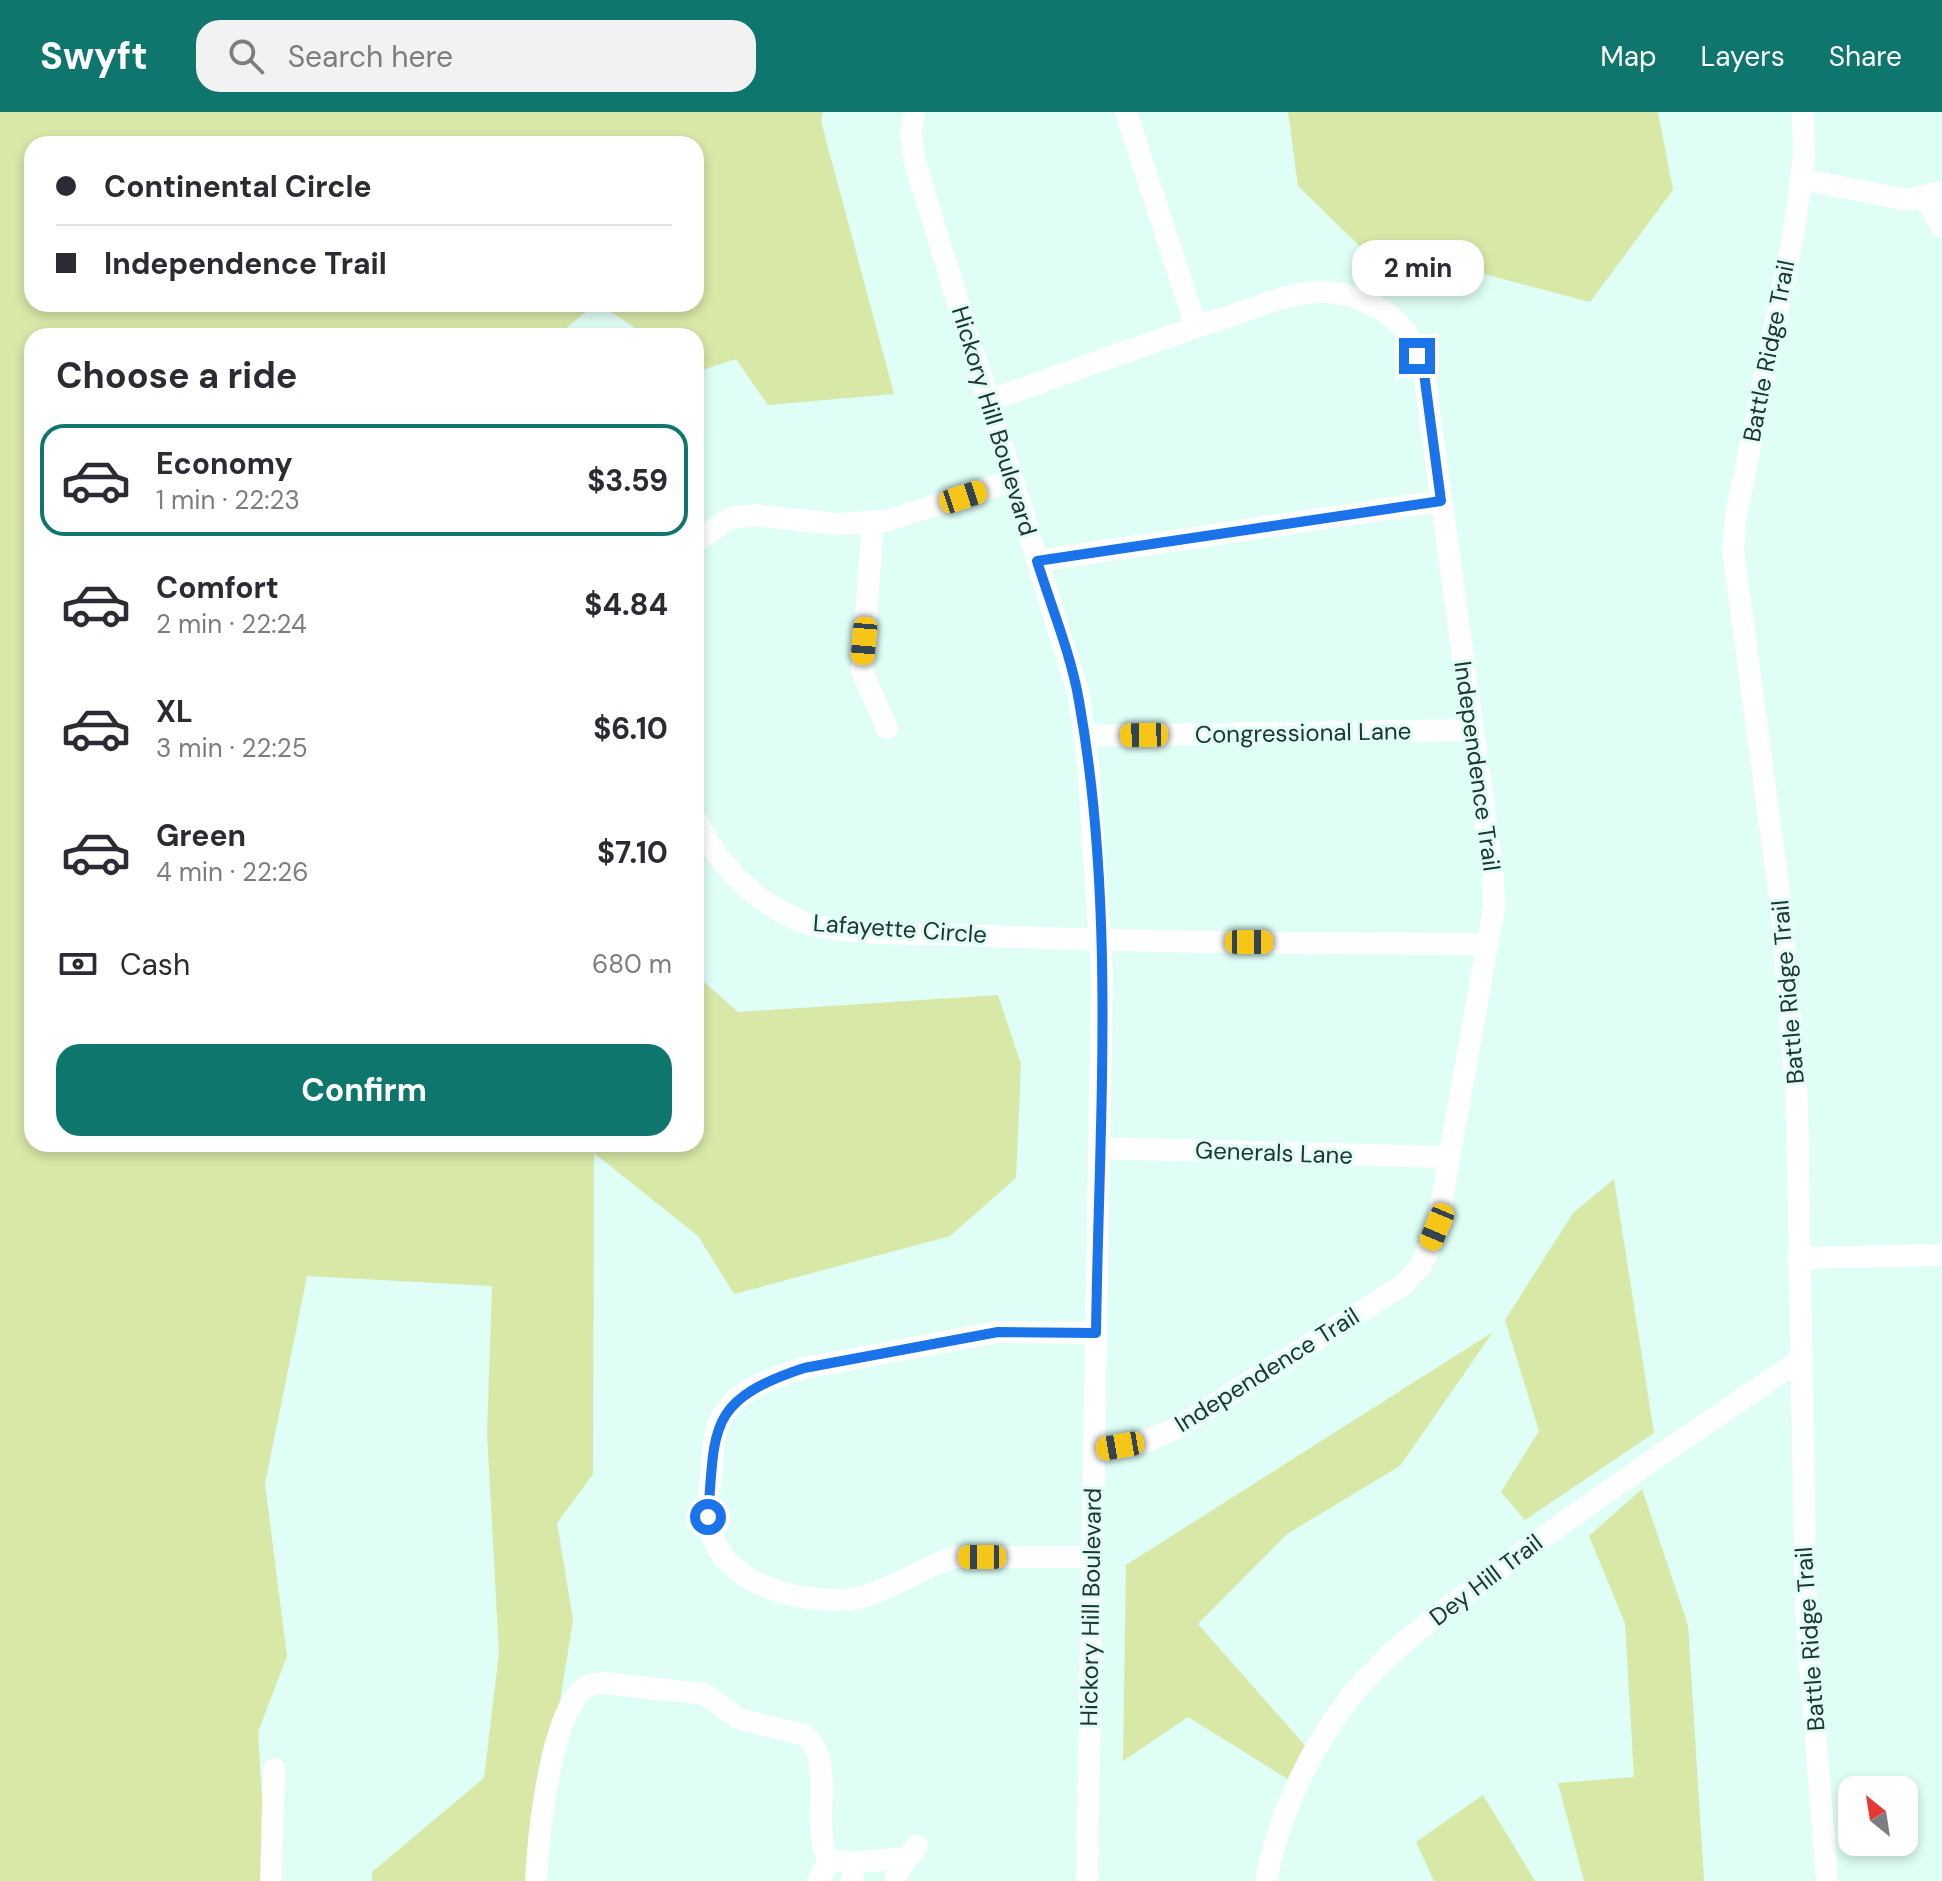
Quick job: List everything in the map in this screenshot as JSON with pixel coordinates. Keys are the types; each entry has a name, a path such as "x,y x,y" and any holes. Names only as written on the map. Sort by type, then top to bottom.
{"street":[{"name":"Hickory Hill Boulevard","path":"914,112 911,134 914,159 1079,696 1084,736 1100,941 1087,1881"},
{"path":"1126,112 1196,327"},
{"name":"Battle Ridge Trail","path":"1803,112 1801,179 1794,231 1736,516 1733,549 1781,907 1797,1101 1806,1612 1827,1881"},
{"path":"1801,179 1907,200 1933,195 1942,227"},
{"name":"Independence Trail","path":"988,401 1281,299 1318,292 1346,295 1374,306 1399,323 1410,338 1424,373 1493,876 1494,907 1437,1227 1421,1266 1403,1285 1177,1428 1146,1441 1094,1451"},
{"path":"704,536 731,518 755,515 835,524 886,521 1012,481"},
{"path":"1037,561 1441,501"},
{"path":"873,521 862,671 887,728"},
{"name":"Congressional Lane","path":"1084,736 1473,730"},
{"name":"Lafayette Circle","path":"704,835 732,875 782,913 828,928 1100,941 1487,944"},
{"name":"Generals Lane","path":"1099,1148 1449,1157"},
{"path":"1798,1258 1942,1255"},
{"path":"1092,1557 955,1557 934,1563 856,1599 792,1596 749,1580 718,1553 708,1517 714,1440 724,1412 747,1393 777,1377 804,1368 998,1332 1096,1333"},
{"name":"Dey Hill Trail","path":"1266,1881 1270,1859 1298,1784 1333,1722 1395,1648 1593,1500 1800,1360"},
{"path":"536,1881 544,1809 557,1737 565,1715 579,1693 591,1685 603,1683 704,1694 740,1719 804,1735 820,1754 821,1841 829,1861 854,1872 912,1852 895,1881"},
{"path":"271,1881 274,1769"},
{"path":"818,1881 829,1861"}],"green space":[{"path":"0,112 823,112 821,121 894,394 768,405 736,359 704,369 704,328 635,328 611,312 704,312 704,136 24,136 24,312 586,312 566,328 24,328 24,1152 704,1152 704,982 738,1012 998,995 1021,1064 1016,1178 950,1236 734,1294 698,1236 594,1153 593,1474 557,1523 573,1620 531,1881 372,1881 372,1872 484,1778 499,1653 487,1433 492,1286 307,1276 265,1484 287,1656 258,1732 267,1881 0,1881"},
{"path":"1288,112 1658,112 1673,190 1590,302 1480,273 1385,271 1298,186"},
{"path":"1614,1179 1654,1433 1525,1520 1501,1492 1539,1431 1505,1320 1573,1213"},
{"path":"1493,1332 1400,1466 1287,1534 1198,1624 1310,1751 1294,1783 1188,1717 1123,1761 1126,1565"},
{"path":"1642,1489 1688,1625 1704,1881 1584,1881 1558,1783 1634,1777 1625,1623 1589,1536"},
{"path":"1483,1795 1535,1881 1434,1881 1416,1842"}],"route":[{"path":"708,1517 714,1440 724,1412 747,1393 777,1377 804,1368 998,1332 1096,1333 1102,974 1096,864 1079,696 1037,561 1441,501 1424,373 1417,356"}]}
